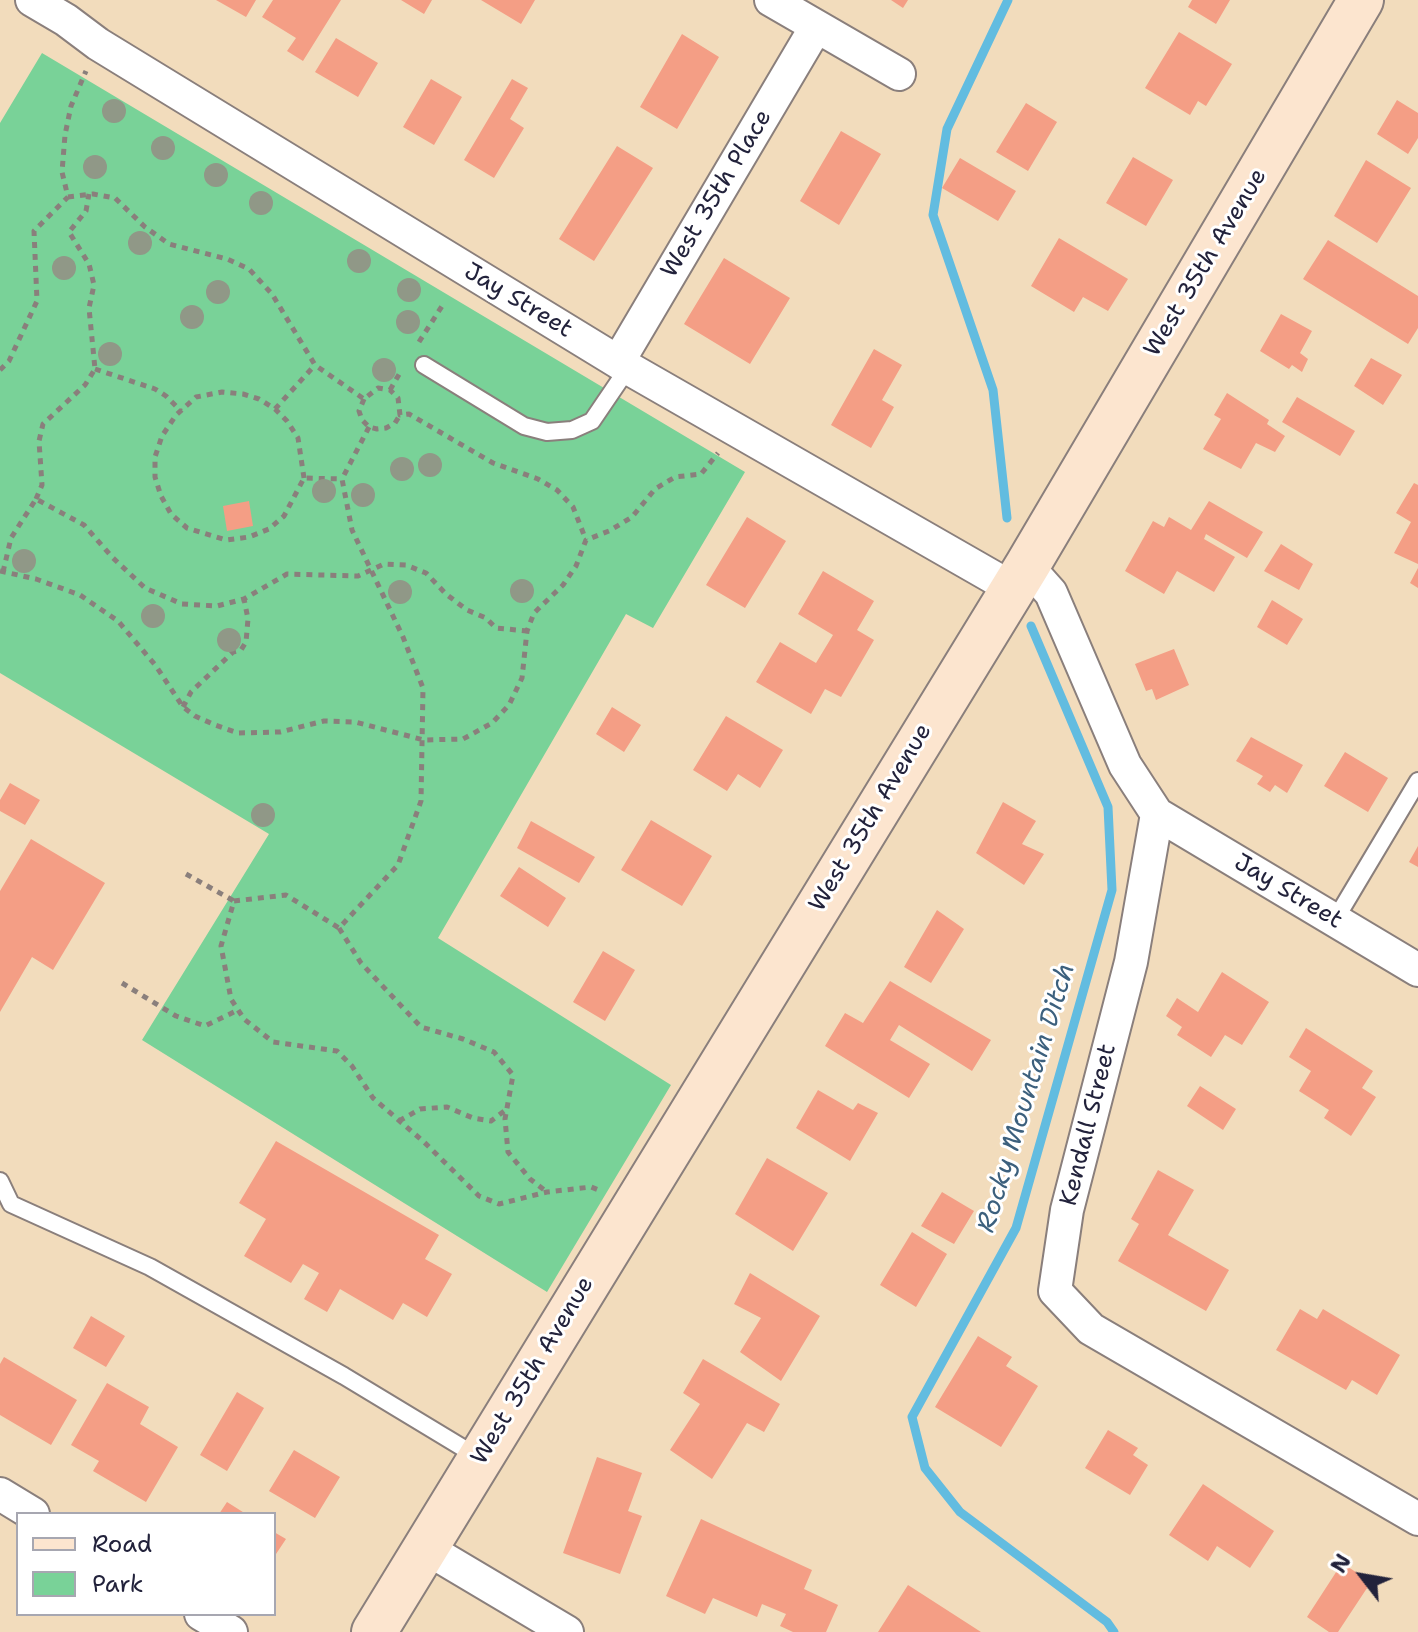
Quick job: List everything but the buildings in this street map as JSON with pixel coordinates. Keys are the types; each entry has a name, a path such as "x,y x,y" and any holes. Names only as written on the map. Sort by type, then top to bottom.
{"street":[{"name":"Jay Street","path":"32,0 69,15 98,44 731,429 1019,577"},
{"path":"771,0 899,74"},
{"name":"West 35th Avenue","path":"374,1632 1019,577 1361,0"},
{"name":"West 35th Place","path":"623,365 816,27"},
{"path":"1019,577 1051,593 1125,765 1157,814"},
{"name":"Jay Street","path":"1157,814 1418,970"},
{"name":"Kendall Street","path":"1157,814 1131,962 1067,1210 1055,1291 1091,1329 1418,1519"},
{"path":"0,1494 30,1512"},
{"path":"424,1547 567,1632"},
{"path":"204,1616 231,1632"}],"lane":[{"path":"424,365 524,426 547,432 572,430 592,421 623,365"},
{"path":"1335,920 1418,781"},
{"path":"0,1181 11,1204 150,1267 344,1376 480,1458"}],"path":[{"path":"68,197 62,172 65,135 71,106 98,44"},
{"path":"89,194 86,211 69,232 89,264 94,285 89,308 95,369 85,385 43,424 39,441 42,485 11,538 2,572 36,579 80,595 118,621 156,666 183,707 195,716 238,733 280,732 324,721 355,722 424,740 463,739 492,723 509,705 522,678 527,631 534,613 563,585 576,566 586,540 573,507 557,490 538,479 493,463 409,414 400,415"},
{"path":"0,370 9,361 37,301 34,231 68,197 89,194 115,198 145,227 169,244 227,259 249,269 272,294 315,365 364,399"},
{"path":"275,409 315,365"},
{"path":"95,369 155,389 181,411"},
{"path":"378,388 390,390 398,398 400,415 395,423 377,429 369,427 362,420 359,411 364,399 378,388"},
{"path":"222,392 259,399 275,409 298,438 304,478 284,516 269,529 249,537 226,540 187,528 171,514 155,477 155,457 162,436 181,411 196,397 222,392"},
{"path":"339,928 398,865 421,801 423,688 403,637 352,530 342,479 369,427"},
{"path":"586,540 632,517 655,489 675,477 701,474 711,464 731,429"},
{"path":"304,478 342,479"},
{"path":"36,499 84,525 145,588 182,604 217,606 244,599 287,574 358,576 384,564 406,565 426,573 446,594 467,610 486,618 496,628 527,631"},
{"path":"183,707 191,692 233,652 241,650 246,642 248,619 244,599"},
{"path":"186,874 234,901 286,895 339,928 361,963 421,1027 494,1052 513,1075 505,1119 508,1152 530,1179 547,1192"},
{"path":"234,901 221,946 231,999 244,1019 273,1042 337,1051 352,1066 373,1098 479,1196 499,1204 547,1192 591,1187 611,1195"},
{"path":"122,983 176,1016 205,1026 238,1010"},
{"path":"399,1121 420,1109 447,1107 473,1118 491,1121 507,1109"}],"green space":[{"path":"42,53 745,472 653,628 626,614 438,938 671,1085 547,1292 142,1040 269,834 0,673 0,123"}],"waterway":[{"name":"Rocky Mountain Ditch","path":"1007,518 993,390 933,215 947,129 1008,0"},
{"name":"Rocky Mountain Ditch","path":"1031,626 1108,807 1112,890 1016,1228 912,1417 925,1468 960,1512 1107,1622 1114,1632"}]}
